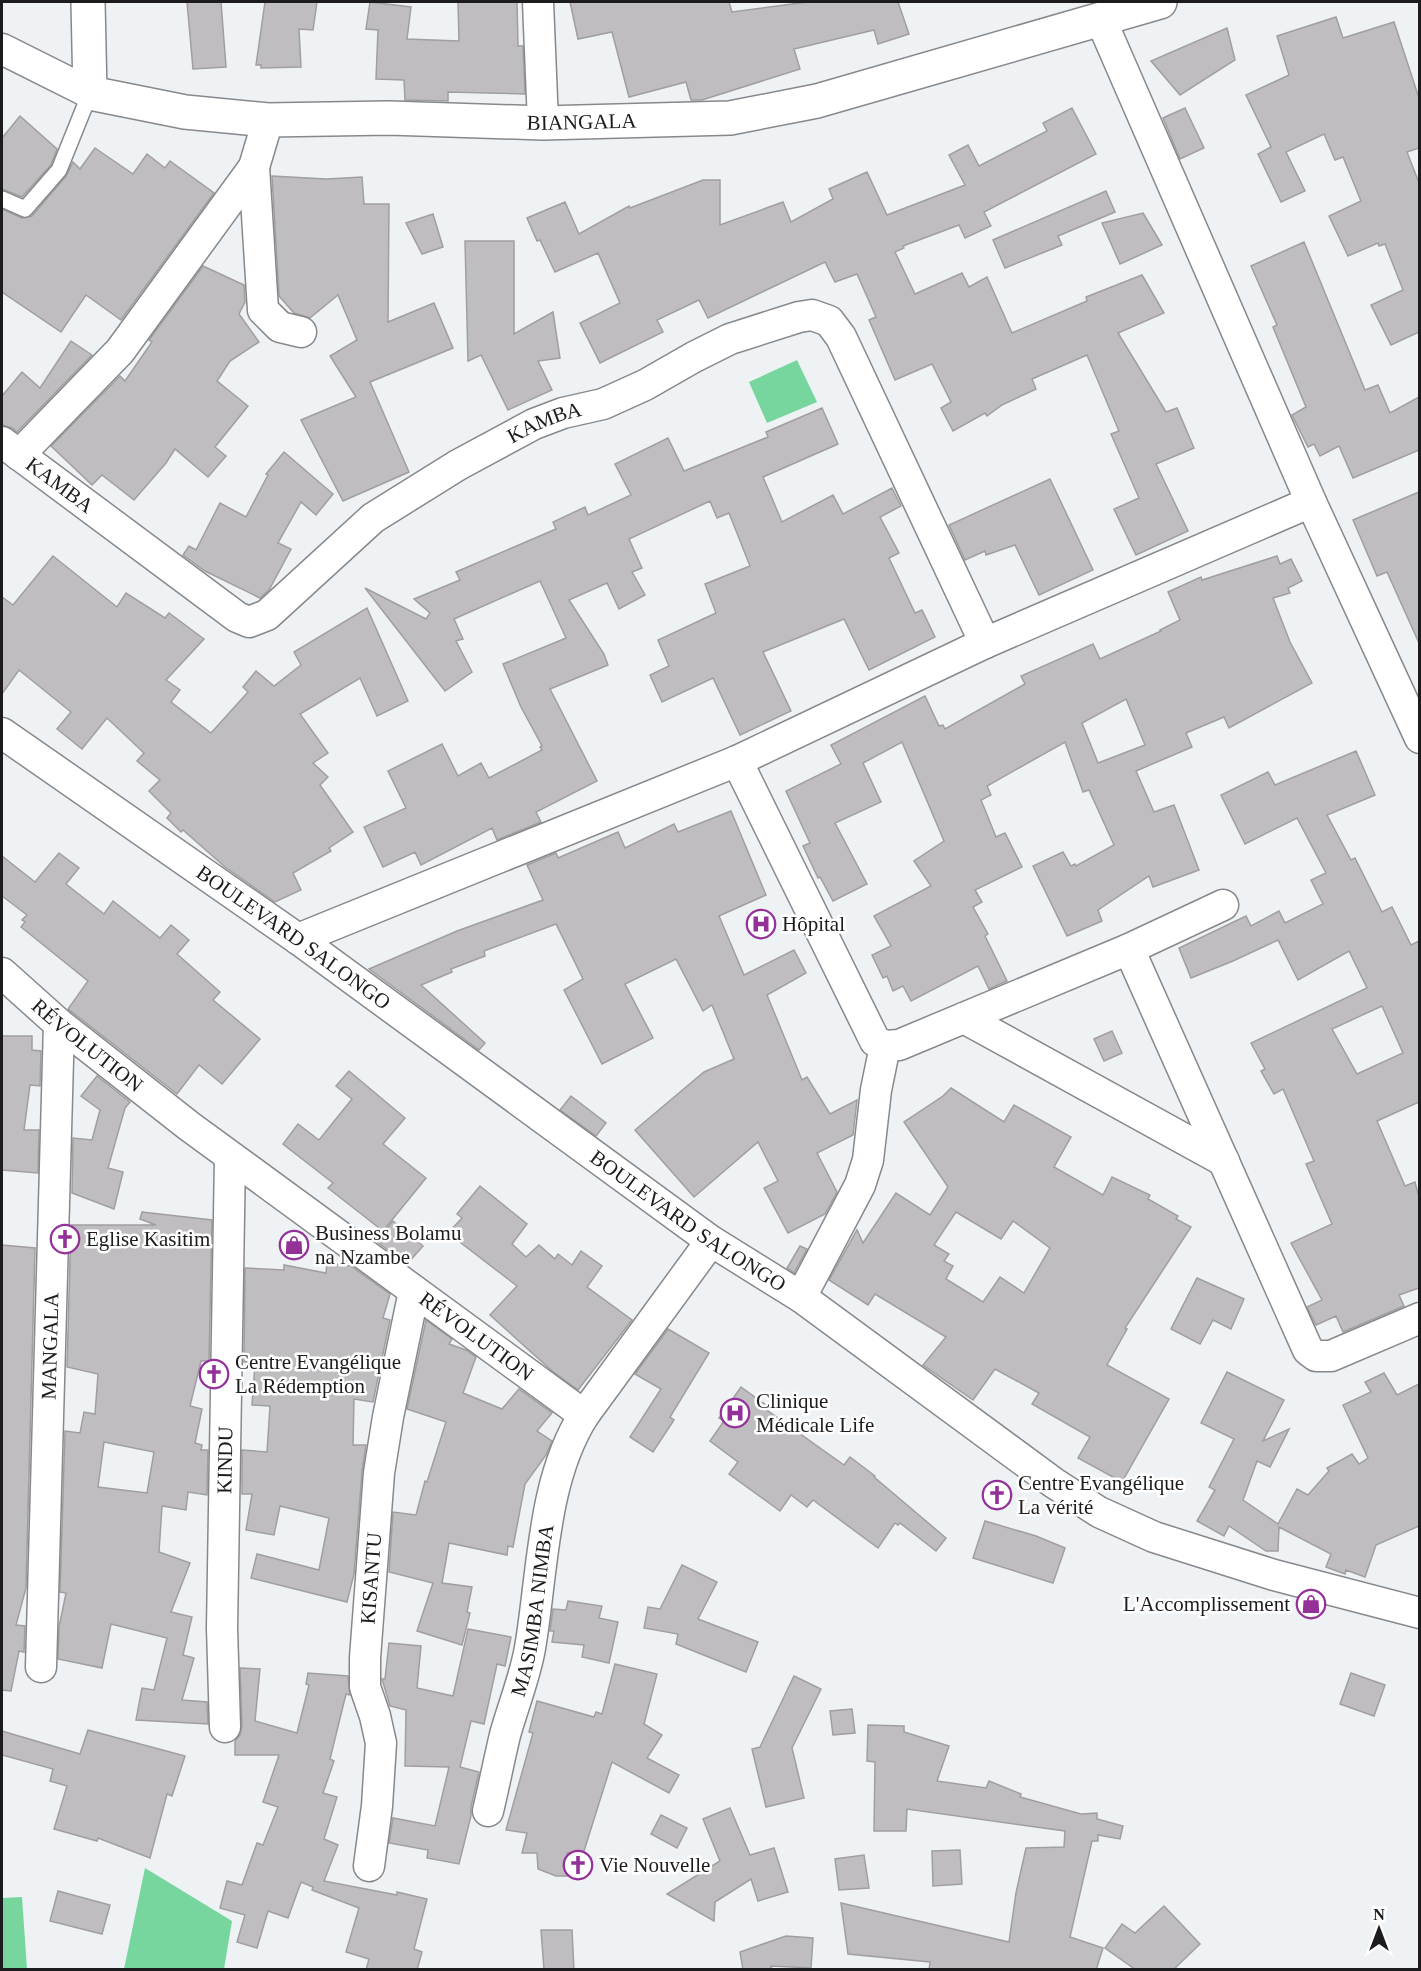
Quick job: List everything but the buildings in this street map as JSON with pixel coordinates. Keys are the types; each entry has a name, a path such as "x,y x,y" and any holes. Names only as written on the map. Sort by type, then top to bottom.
{"street":[{"path":"88,2 90,93"},
{"path":"538,2 543,123"},
{"name":"BIANGALA","path":"2,49 90,93 184,112 268,120 389,118 543,123 730,118 817,101 1160,2"},
{"path":"1101,20 1311,502 1411,694 1419,738"},
{"path":"10,448 120,351 254,167 268,120"},
{"path":"254,167 263,310 280,327 301,332"},
{"name":"KAMBA","path":"10,448 237,617 249,622 267,615 373,518 458,465 534,424 563,413 603,404 645,385 730,339 799,316 812,315 829,321 841,337 985,643"},
{"path":"298,939 737,761 985,643 1311,502"},
{"name":"BOULEVARD SALONGO","path":"2,732 298,939 711,1241 801,1297 1054,1483 1099,1512 1154,1537 1274,1575 1419,1613"},
{"path":"737,761 875,1041 885,1046 899,1045 964,1018 1129,949 1223,905"},
{"path":"1129,949 1308,1350 1316,1356 1331,1356 1419,1318"},
{"name":"RÉVOLUTION","path":"2,974 60,1024 230,1157 584,1414"},
{"path":"964,1018 1224,1161"},
{"name":"MANGALA","path":"41,1667 60,1024"},
{"path":"801,1297 860,1185 873,1126 876,1090 885,1046"},
{"name":"KINDU","path":"225,1727 222,1628 230,1157"},
{"path":"584,1414 711,1241"},
{"name":"KISANTU","path":"369,1866 377,1806 381,1743 365,1687 365,1658 379,1473 414,1291"},
{"name":"MASIMBA NIMBA","path":"488,1811 505,1737 530,1650 547,1525 558,1473 584,1414"}],"lane":[{"path":"2,199 25,209 60,170 90,93"}],"green space":[{"path":"797,360 817,402 767,423 749,382"},
{"path":"145,1868 232,1921 224,1969 124,1969"},
{"path":"22,1897 27,1969 2,1969 2,1898"}],"place":[{"name":"Hôpital","path":"761,924"},
{"name":"Eglise Kasitim","path":"65,1239"},
{"name":"Business Bolamu na Nzambe","path":"294,1245"},
{"name":"Centre Evangélique La Rédemption","path":"214,1374"},
{"name":"Clinique Médicale Life","path":"735,1413"},
{"name":"Centre Evangélique La vérité","path":"997,1495"},
{"name":"L'Accomplissement","path":"1311,1604"},
{"name":"Vie Nouvelle","path":"578,1865"}]}
